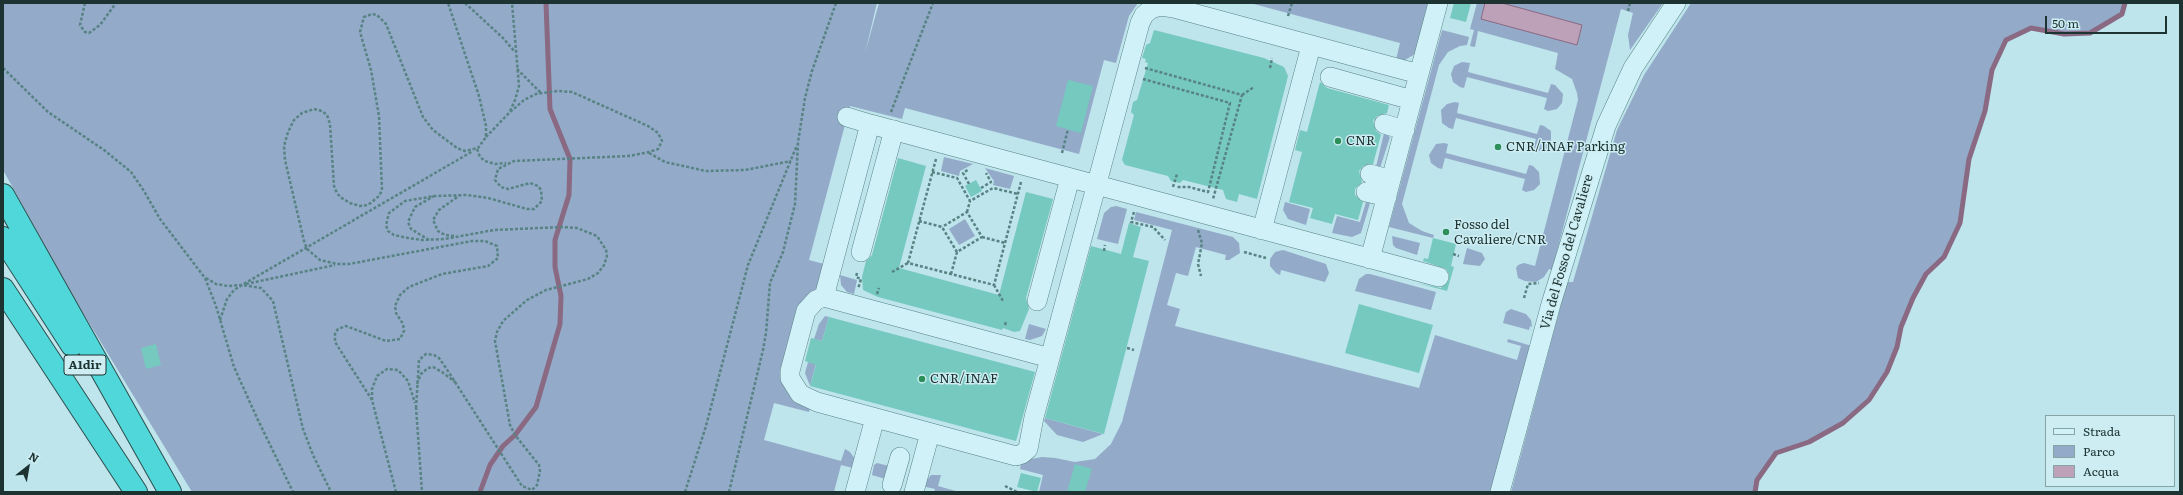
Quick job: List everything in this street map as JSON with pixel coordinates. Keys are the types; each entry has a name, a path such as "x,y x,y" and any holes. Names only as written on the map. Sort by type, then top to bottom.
{"highway":[{"path":"3,195 169,492"},
{"name":"A1dir","path":"3,238 169,492"},
{"name":"A1dir","path":"3,289 136,492"}],"street":[{"path":"1370,259 1438,3"},
{"name":"Via del Fosso del Cavaliere","path":"1500,492 1551,304 1606,126 1633,68 1676,3"},
{"path":"1050,358 926,334 824,297 816,300 806,311 790,371 790,378 800,394 807,399 1016,456 1022,454 1031,443 1034,417 1050,358 1096,185 1140,23 1144,15 1151,9 1161,6 1174,8 1419,74"},
{"path":"1262,230 1311,46"},
{"path":"1330,78 1412,100"},
{"path":"847,117 1439,277"},
{"path":"1384,124 1404,130"},
{"path":"862,252 883,127"},
{"path":"824,297 883,127"},
{"path":"1038,301 1070,178"},
{"path":"1368,183 1389,188"},
{"path":"855,492 875,418"},
{"path":"914,492 930,432"},
{"path":"892,485 900,457"}],"path":[{"path":"85,3 80,25 85,32 89,33 100,26 116,3"},
{"path":"448,3 479,96 486,126 486,137"},
{"path":"465,3 516,52"},
{"path":"509,113 519,86 512,3"},
{"path":"729,492 763,350 766,333 770,283 783,252 795,204 798,142 812,71 836,3"},
{"path":"883,127 933,3"},
{"path":"1288,16 1292,3"},
{"path":"1628,11 1630,3"},
{"path":"337,264 320,260 306,246 285,160 284,146 288,132 294,120 302,113 314,109 322,110 327,115 330,124 334,186 340,197 355,205 368,205 379,196 382,190 379,116 375,89 360,32 364,17 368,14 377,15 386,24 423,117 434,130 457,148 465,151 478,148"},
{"path":"1270,68 1272,58"},
{"path":"1138,66 1242,95"},
{"path":"3,68 48,112 104,150 131,172 160,219 205,278 220,320 234,367 293,492"},
{"path":"517,69 535,89 541,93"},
{"path":"1142,79 1230,103 1208,192 1188,187 1173,187"},
{"path":"1212,206 1242,95 1254,87"},
{"path":"220,320 227,299 234,290 306,246 478,148 486,137 509,113 524,100 541,93 572,92 648,126 658,133 662,141 658,149 629,156 495,164 480,158 478,148"},
{"path":"1062,153 1068,129"},
{"path":"685,492 706,426 748,265 798,142"},
{"path":"649,152 665,162 706,171 745,170 791,160"},
{"path":"908,263 937,152"},
{"path":"422,492 416,387 419,360 426,354 439,358 522,486 532,490 537,485 540,471 539,466 515,435 510,425 495,341 497,332 503,321 523,303 546,290 588,279 601,269 607,256 603,242 597,236 577,228 563,227 494,230 457,237 429,240 394,236 388,231 386,225 389,213 405,201 435,196 460,195 488,198 527,209 537,207 541,204 543,195 542,190 534,184 523,183 508,189 498,184 496,180 496,173 498,169 508,163"},
{"path":"969,184 962,173 974,166"},
{"path":"980,188 991,182 983,169"},
{"path":"932,172 957,178 970,200 967,212 942,227"},
{"path":"1172,191 1177,174"},
{"path":"1003,301 994,285 1022,175"},
{"path":"970,200 993,188 1018,194"},
{"path":"457,237 445,234 438,230 433,220 439,210 460,195"},
{"path":"429,240 411,229 408,222 415,207 435,196"},
{"path":"967,212 982,237 1005,243"},
{"path":"919,221 942,227 957,252"},
{"path":"1131,222 1153,227 1165,240"},
{"path":"1197,228 1202,238 1202,247 1198,264 1201,276"},
{"path":"951,274 957,252 982,237"},
{"path":"205,278 216,284 228,286 242,285 337,264 349,264 472,241 485,241 497,246 498,258 488,266 442,274 408,287 400,295 395,306 396,313 403,324 404,331 400,339 386,341 346,326 338,328 335,334 335,342 372,400"},
{"path":"1104,252 1105,244"},
{"path":"1244,252 1266,258"},
{"path":"1453,254 1460,256"},
{"path":"892,272 908,263 994,285"},
{"path":"857,273 856,277 861,279 858,292"},
{"path":"1524,298 1528,284"},
{"path":"242,285 261,288 272,301 303,429 313,455 331,492"},
{"path":"1126,348 1134,350"},
{"path":"416,387 421,374 428,368 433,368 442,372 456,383"},
{"path":"396,492 372,400 372,389 377,376 387,369 398,370 408,381 416,408"},
{"path":"1005,486 1017,492"}],"green space":[{"path":"3,3 877,3 865,53 879,3 1138,3 1129,16 1116,63 1104,60 1079,154 905,108 902,119 850,106 809,260 824,264 817,288 813,292 784,365 810,407 809,412 774,403 764,440 841,461 845,449 850,452 855,459 853,468 841,465 834,492 192,492 77,303 3,170"},
{"path":"1250,3 1431,3 1415,54 1405,60 1396,60 1400,43"},
{"path":"1477,3 1663,3 1630,50 1628,35 1633,13 1621,9 1552,270 1549,269 1544,277 1536,282 1525,281 1518,278 1516,268 1518,265 1524,263 1535,266 1578,100 1577,93 1572,79 1555,69 1558,53 1478,31 1475,47 1470,46 1474,30 1470,29"},
{"path":"1691,3 2125,3 2122,14 2090,33 2064,34 2031,28 2006,40 1992,70 1985,111 1969,159 1960,223 1944,257 1926,274 1913,298 1901,327 1897,347 1887,372 1869,400 1843,423 1809,442 1776,453 1757,480 1755,492 1511,492 1567,282 1573,282 1617,130 1644,75"},
{"path":"1442,30 1469,37 1467,45 1460,46 1448,52 1439,65 1402,204 1409,223 1422,231 1434,235 1433,238 1389,227"},
{"path":"1462,62 1470,63 1468,72 1548,93 1551,84 1555,85 1563,94 1562,103 1557,109 1548,111 1544,109 1547,98 1467,77 1464,88 1460,87 1453,82 1451,74 1454,66"},
{"path":"1455,102 1459,103 1457,113 1537,134 1540,125 1544,126 1551,131 1551,144 1546,150 1533,150 1536,139 1456,118 1453,129 1449,128 1442,123 1441,110 1447,104"},
{"path":"1384,133 1390,137 1380,168 1376,167"},
{"path":"1436,144 1448,144 1446,153 1526,174 1529,165 1533,166 1539,172 1540,184 1534,190 1526,192 1522,190 1525,179 1445,158 1442,169 1438,168 1431,163 1429,155"},
{"path":"944,157 973,164 960,171 959,176 941,171"},
{"path":"985,168 1014,176 1010,189 993,185 994,181"},
{"path":"1285,202 1310,209 1306,225 1288,219 1283,210"},
{"path":"1366,202 1370,203 1361,233 1352,237 1332,233 1337,216 1360,222"},
{"path":"1116,206 1127,209 1118,244 1097,239 1104,213 1111,207"},
{"path":"1136,212 1233,237 1239,243 1240,253 1229,260 1225,260 1226,255 1196,247 1188,276 1176,273 1167,305 1180,309 1175,326 1419,388 1435,335 1517,360 1521,346 1507,342 1508,339 1532,346 1494,492 1039,492 1043,475 1020,469 1021,464 1031,459 1042,457 1075,462 1095,459 1111,444 1122,422 1172,230 1134,220"},
{"path":"965,219 975,236 959,245 949,229"},
{"path":"1392,236 1420,243 1417,255 1396,248 1393,245"},
{"path":"1467,248 1482,253 1485,259 1480,266 1463,264"},
{"path":"1283,250 1326,264 1329,273 1325,282 1281,270 1280,275 1276,273 1270,266 1270,259 1275,252"},
{"path":"1366,274 1436,292 1431,310 1355,291 1359,279"},
{"path":"840,275 857,280 854,294 847,292 841,285"},
{"path":"1511,309 1526,314 1531,320 1532,327 1530,326 1529,330 1503,323 1506,312"},
{"path":"825,316 829,317 822,341 814,339 819,324"},
{"path":"1029,324 1046,329 1042,336 1030,340 1025,339"},
{"path":"808,362 816,364 810,386 805,373"},
{"path":"1045,418 1103,434 1083,442 1057,435 1044,421"},
{"path":"877,463 893,467 889,480 872,475 874,465"},
{"path":"931,475 941,475 938,486 959,492 934,492 935,489 922,486"}],"water":[{"path":"1485,3 1502,3 1582,25 1577,45 1481,19"}],"building":[{"path":"1454,3 1471,3 1466,22 1450,18"},
{"path":"1154,30 1264,58 1284,67 1288,76 1257,199 1239,194 1237,202 1226,199 1223,190 1183,180 1180,183 1171,181 1168,176 1125,165 1122,160 1134,115 1131,112 1133,102 1137,100 1148,63 1145,62 1146,59 1142,58 1146,45 1150,43"},
{"path":"1068,80 1093,86 1081,133 1056,126"},
{"name":"CNR","path":"1320,82 1327,88 1389,105 1387,113 1377,116 1373,121 1376,131 1381,135 1373,164 1363,166 1359,171 1362,182 1355,189 1355,195 1363,202 1358,220 1335,214 1332,224 1310,218 1313,208 1289,202 1302,152 1295,150 1300,130 1307,132"},
{"path":"898,158 926,166 899,268 999,295 1026,192 1053,199 1026,298 1029,309 1020,331 1014,332 1003,328 1002,330 878,297 863,290 862,277 866,261 872,255"},
{"path":"976,180 982,191 971,197 965,186"},
{"path":"1129,223 1141,227 1133,257 1149,261 1104,434 1045,418 1091,246 1121,254"},
{"path":"1433,238 1456,244 1451,266 1454,267 1447,291 1417,283 1441,288 1449,280 1449,274 1446,269 1423,261 1424,258 1428,259"},
{"path":"1359,304 1433,325 1419,373 1345,353"},
{"name":"CNR/INAF","path":"829,317 1035,372 1016,441 810,386 816,365 805,361 811,338 822,341"},
{"path":"156,344 161,365 146,369 141,348"},
{"path":"1075,464 1092,469 1085,492 1067,492"},
{"path":"1021,473 1041,478 1037,492 1017,487"}],"waterway":[{"path":"480,492 490,465 503,446 515,435 536,407 560,324 561,296 555,267 555,240 569,195 570,159 550,109 546,3"},
{"path":"1755,492 1757,480 1776,453 1809,442 1843,423 1869,400 1887,372 1897,347 1901,327 1913,298 1926,274 1944,257 1960,223 1969,159 1985,111 1992,70 2006,40 2031,28 2064,34 2090,33 2122,14 2125,3"}],"place":[{"name":"CNR","path":"1338,141"},
{"name":"CNR/INAF Parking","path":"1498,147"},
{"name":"Fosso del Cavaliere/CNR","path":"1446,232"},
{"name":"CNR/INAF","path":"922,379"}]}
